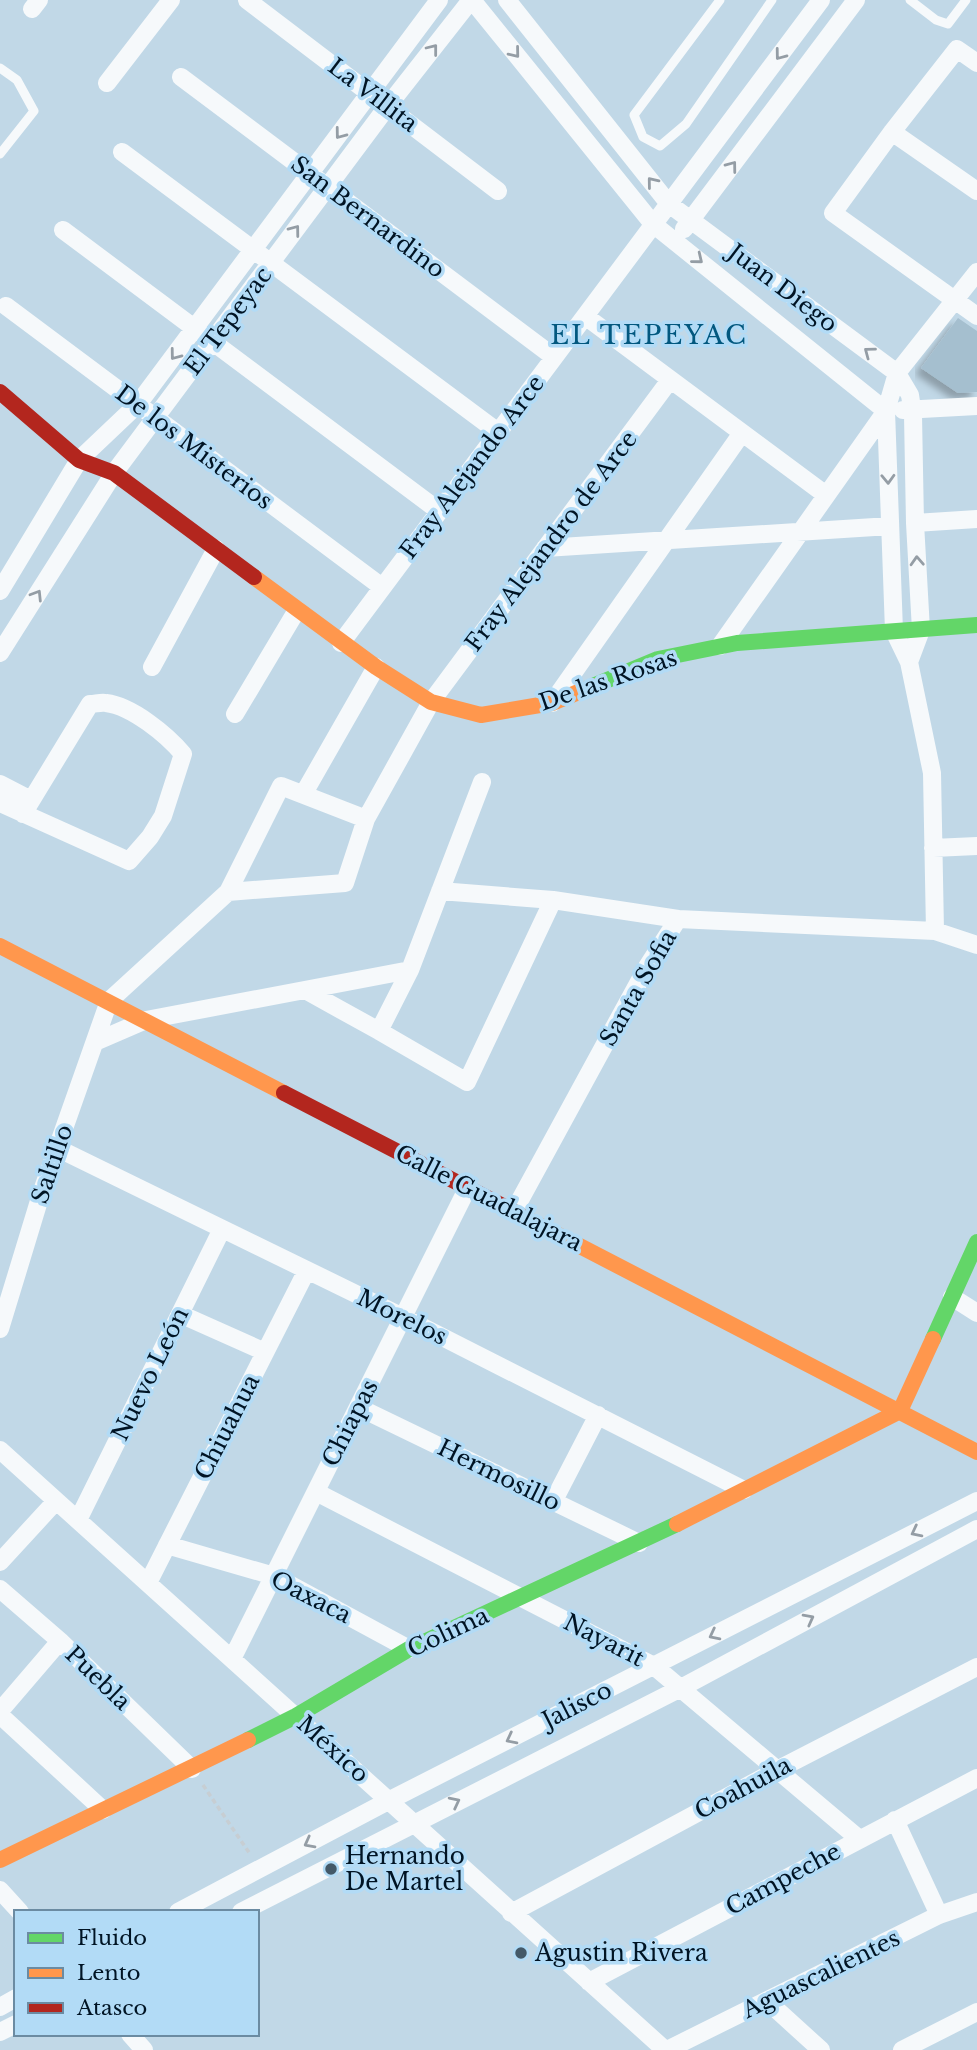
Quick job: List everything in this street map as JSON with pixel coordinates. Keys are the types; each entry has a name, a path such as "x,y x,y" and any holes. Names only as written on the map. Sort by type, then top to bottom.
{"street":[{"path":"107,83 171,0"},
{"name":"La Villita","path":"247,0 498,191"},
{"name":"El Tepeyac","path":"0,591 79,460 138,404 439,0"},
{"name":"El Tepeyac","path":"0,653 114,473 387,107 472,0"},
{"name":"Juan Diego","path":"472,0 653,224 886,411"},
{"name":"Juan Diego","path":"507,0 669,204 897,373 910,395 912,409 921,629"},
{"name":"Fray Alejando Arce","path":"341,643 821,0"},
{"path":"676,241 856,0"},
{"path":"977,63 957,49 833,212 977,316"},
{"name":"San Bernardino","path":"181,77 554,357"},
{"path":"892,132 977,191"},
{"path":"122,152 498,432"},
{"path":"63,230 439,511"},
{"path":"935,931 932,773 909,662 894,631 886,411 897,373 977,272"},
{"name":"De los Misterios","path":"6,306 383,587"},
{"path":"584,316 826,495"},
{"name":"Fray Alejandro de Arce","path":"366,819 431,702 670,380"},
{"name":"De las Rosas","path":"0,392 79,460 114,473 376,667 431,702 481,715 552,703 658,659 720,646 977,625"},
{"path":"886,411 977,406"},
{"path":"720,646 886,411"},
{"path":"552,703 742,432"},
{"path":"915,523 977,519"},
{"path":"545,548 890,526"},
{"path":"152,667 216,549"},
{"path":"235,713 297,610"},
{"path":"909,662 921,629"},
{"path":"304,793 376,667"},
{"path":"0,784 27,807 129,861 150,837 163,816 183,754 170,738 126,708 106,703 90,704 27,807"},
{"path":"379,1031 410,970 482,782"},
{"path":"109,1001 228,892 281,786 366,819 345,884 228,892"},
{"path":"0,803 27,807"},
{"path":"933,848 977,846"},
{"path":"440,891 553,900 678,919"},
{"path":"304,990 467,1082 553,900"},
{"name":"Santa Sofia","path":"514,1211 647,967 678,919 935,931 977,945"},
{"name":"Calle Guadalajara","path":"0,946 977,1451"},
{"path":"94,1042 146,1020 410,970"},
{"name":"Saltillo","path":"0,1329 57,1148 109,1001"},
{"name":"Morelos","path":"57,1148 403,1317 744,1490"},
{"name":"Chiapas","path":"232,1659 468,1187"},
{"name":"Nuevo León","path":"78,1520 222,1228"},
{"path":"900,1411 977,1242"},
{"name":"Chiuahua","path":"148,1583 307,1270"},
{"path":"952,1297 977,1313"},
{"path":"180,1314 265,1352"},
{"name":"Hermosillo","path":"358,1407 639,1543"},
{"name":"Colima","path":"0,1860 192,1769 296,1716 409,1649 639,1543 900,1411"},
{"path":"553,1502 598,1415"},
{"name":"México","path":"0,1450 666,2050"},
{"name":"Nayarit","path":"316,1492 654,1666 858,1839"},
{"path":"0,1562 56,1501"},
{"name":"Jalisco","path":"182,1910 390,1800 977,1501"},
{"name":"Jalisco","path":"246,1910 678,1689 977,1529"},
{"name":"Oaxaca","path":"167,1545 274,1576 409,1649"},
{"name":"Puebla","path":"0,1589 60,1641 192,1769"},
{"path":"60,1641 0,1713 103,1810"},
{"name":"Coahuila","path":"511,1913 776,1770 977,1667"},
{"name":"Campeche","path":"589,1982 977,1778"},
{"path":"895,1820 939,1916"},
{"path":"260,1868 276,1894"},
{"path":"0,1890 18,1910"},
{"name":"Aguascalientes","path":"666,2050 939,1916 977,1902"},
{"path":"767,2001 821,2050"},
{"path":"902,2050 977,2012"},
{"path":"132,2036 144,2050"}],"lane":[{"path":"720,0 634,115 643,137 660,146 686,124 772,0"},
{"path":"910,0 936,20 948,24 966,0"},
{"path":"0,68 17,80 34,111 0,153"}],"path":[{"path":"192,1769 260,1868"}],"building":[{"path":"958,318 977,331 977,392 958,393 921,368"}],"traffic: fast":[{"path":"593,686 658,659 737,643 977,625"},
{"path":"933,1339 977,1242"},
{"path":"248,1740 296,1716 409,1649 677,1524"}],"traffic: slow":[{"path":"254,577 376,667 431,702 481,715 552,703 593,686"},
{"path":"0,946 284,1093"},
{"path":"520,1215 977,1452"},
{"path":"677,1524 900,1411 933,1339"},
{"path":"0,1860 248,1740"}],"traffic: jam":[{"path":"0,392 79,460 114,473 254,577"},
{"path":"284,1093 520,1215"}],"place":[{"name":"Hernando De Martel","path":"331,1869"},
{"name":"Agustin Rivera","path":"521,1953"}],"district":[{"name":"EL TEPEYAC","path":"649,335"}]}
